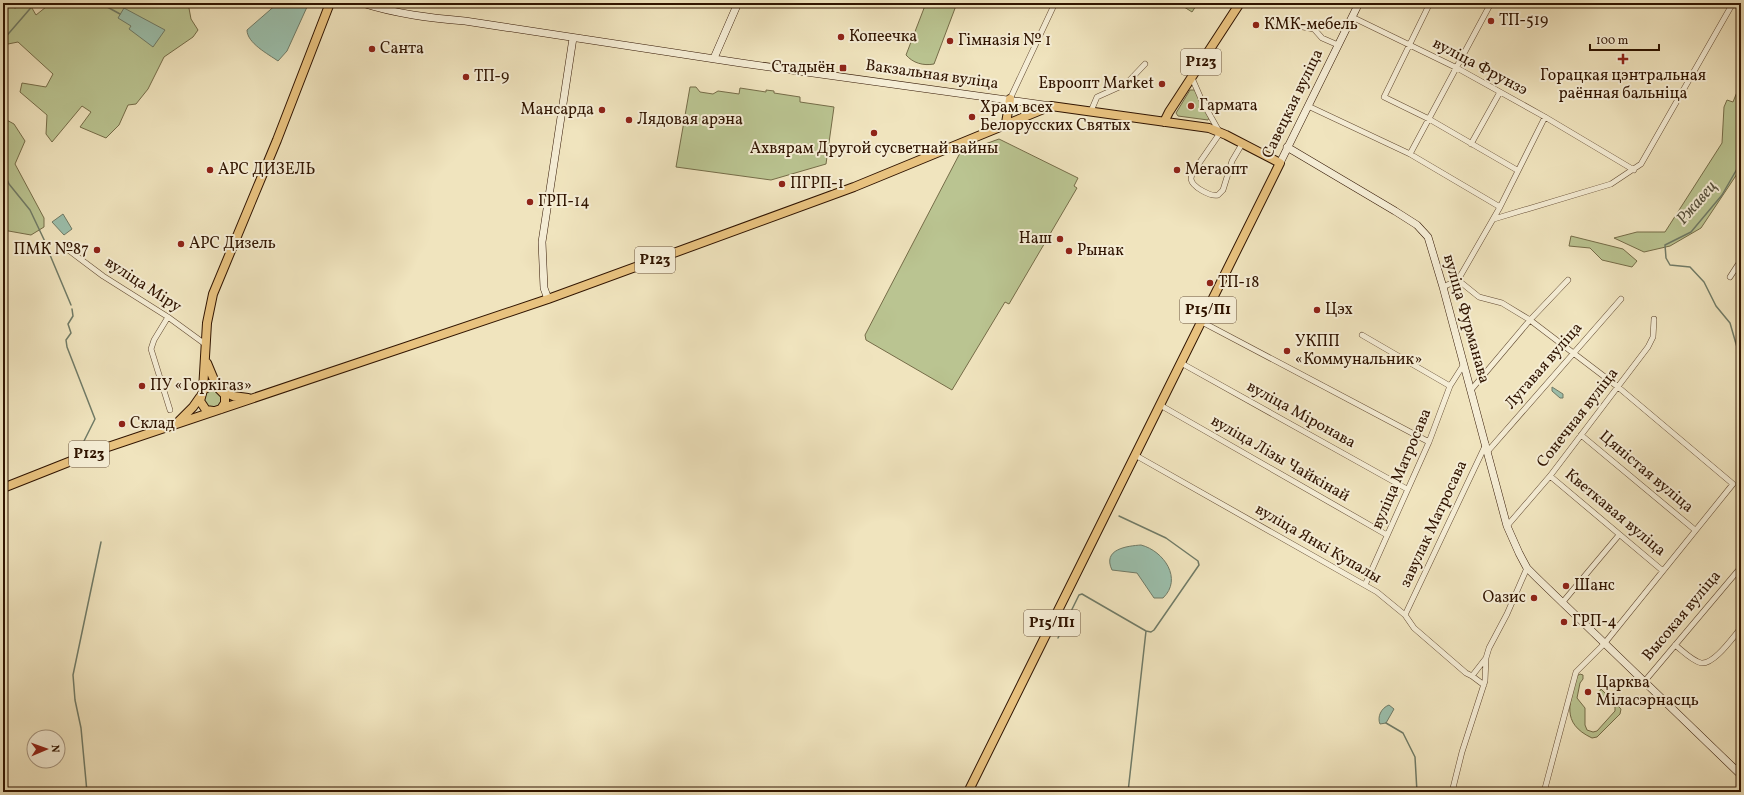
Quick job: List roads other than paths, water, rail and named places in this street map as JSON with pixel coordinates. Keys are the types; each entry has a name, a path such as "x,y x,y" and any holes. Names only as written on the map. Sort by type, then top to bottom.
{"main road":[{"path":"205,357 212,379 220,389 225,403 217,410 203,408 201,393 207,324 213,294 277,140 330,3"},
{"name":"Вакзальная вуліца","path":"362,3 413,15 465,21 573,38 1209,128 1280,163"},
{"path":"714,58 738,3"},
{"name":"Р123","path":"1164,122 1240,3"},
{"name":"Савецкая вуліца","path":"1136,455 1359,3"},
{"path":"548,299 544,288 542,242 573,38"},
{"path":"1006,123 1010,99"},
{"name":"Р123","path":"3,488 99,450 548,299 854,187 1006,123 1051,106"},
{"name":"вуліца Фурманава","path":"1288,147 1417,225 1428,237 1443,287 1507,526 1527,568 1741,776"},
{"path":"176,424 186,416 201,393 210,386 220,389 233,396 253,398"},
{"name":"Р15/П1","path":"968,792 1136,455"}],"street":[{"path":"1010,99 1055,3"},
{"path":"1430,3 1411,45 1384,97 1429,119 1517,170"},
{"path":"1410,154 1491,3"},
{"path":"1494,219 1600,188 1611,184 1634,170 1644,160 1733,3"},
{"name":"вуліца Фрунзэ","path":"1352,17 1457,68 1545,116 1634,170"},
{"path":"1268,20 1314,29 1322,38 1338,45"},
{"path":"1091,111 1097,97 1126,84 1145,64"},
{"path":"1192,78 1202,101 1220,133 1193,172 1191,179 1193,183 1209,194 1218,195 1223,190 1232,161 1242,144"},
{"path":"1471,144 1500,92"},
{"path":"1308,106 1410,154 1500,207"},
{"path":"1443,287 1458,280 1494,219 1545,116"},
{"name":"вуліца Міру","path":"67,249 103,276 168,317 205,344"},
{"path":"1730,277 1741,260"},
{"name":"вуліца Фурманава","path":"1458,280 1479,296 1502,303 1530,320 1572,354 1618,388 1733,484 1695,530"},
{"path":"1471,390 1530,320 1568,280"},
{"name":"Лугавая вуліца","path":"1487,448 1621,299"},
{"path":"168,317 154,340 151,349 170,410"},
{"name":"Сонечная вуліца","path":"1507,526 1550,476 1618,388 1650,343 1654,334 1654,318"},
{"path":"1202,322 1429,442"},
{"path":"1362,335 1450,386"},
{"name":"вуліца Міронава","path":"1181,363 1407,489"},
{"name":"вуліца Матросава","path":"1365,585 1429,442 1450,386 1464,364"},
{"name":"вуліца Лізы Чайкінай","path":"1160,405 1387,535"},
{"name":"Цяністая вуліца","path":"1581,435 1695,530"},
{"name":"завулак Матросава","path":"1405,615 1487,448"},
{"name":"вуліца Янкі Купалы","path":"1136,455 1376,592 1405,615 1414,628 1466,673 1484,685"},
{"name":"Кветкавая вуліца","path":"1550,476 1663,571"},
{"path":"1544,792 1576,672 1604,644 1695,530"},
{"path":"1562,603 1619,535"},
{"name":"Высокая вуліца","path":"1644,682 1741,567"},
{"path":"1472,676 1486,658 1527,568"},
{"path":"1675,645 1693,659 1703,663 1709,662 1716,657 1741,628"},
{"path":"1452,792 1462,752 1484,685 1487,669 1486,658"}],"waterway":[{"path":"3,40 35,3"},
{"path":"100,3 120,14"},
{"name":"Ржавец","path":"1741,162 1722,195 1691,232 1665,245 1666,258 1670,265 1690,267 1704,282 1716,306 1730,323 1741,361"},
{"path":"3,170 9,184 30,210 48,248"},
{"path":"50,255 71,305"},
{"path":"72,309 73,316 68,324 71,333 66,340 67,347 95,419 84,441 85,448"},
{"path":"1119,516 1166,538 1198,561 1199,565 1154,630 1151,632 1146,631"},
{"path":"87,792 81,728 75,700 73,675 101,542"},
{"path":"1058,638 1079,595 1082,594 1146,631 1128,792"},
{"path":"1386,723 1403,733 1415,757 1417,792"}],"place":[{"name":"ТП-519","path":"1491,21"},
{"name":"КМК-мебель","path":"1256,25"},
{"name":"Копеечка","path":"841,37"},
{"name":"Гімназія № 1","path":"950,41"},
{"name":"Санта","path":"372,49"},
{"name":"Горацкая цэнтральная раённая бальніца","path":"1623,59"},
{"name":"Стадыён","path":"843,68"},
{"name":"ТП-9","path":"466,77"},
{"name":"Евроопт Market","path":"1162,84"},
{"name":"Гармата","path":"1191,106"},
{"name":"Мансарда","path":"602,110"},
{"name":"Храм всех Белорусских Святых","path":"972,117"},
{"name":"Лядовая арэна","path":"629,120"},
{"name":"Ахвярам Другой сусветнай вайны","path":"874,133"},
{"name":"АРС ДИЗЕЛЬ","path":"210,170"},
{"name":"Мегаопт","path":"1177,170"},
{"name":"ПГРП-1","path":"782,184"},
{"name":"ГРП-14","path":"530,202"},
{"name":"Наш","path":"1060,239"},
{"name":"АРС Дизель","path":"181,244"},
{"name":"ПМК №87","path":"97,250"},
{"name":"Рынак","path":"1069,251"},
{"name":"ТП-18","path":"1210,283"},
{"name":"Цэх","path":"1317,310"},
{"name":"УКПП «Коммунальник»","path":"1287,351"},
{"name":"ПУ «Горкігаз»","path":"142,386"},
{"name":"Склад","path":"122,424"},
{"name":"Шанс","path":"1566,586"},
{"name":"Оазис","path":"1534,598"},
{"name":"ГРП-4","path":"1564,622"},
{"name":"Царква Міласэрнасць","path":"1588,692"}]}
